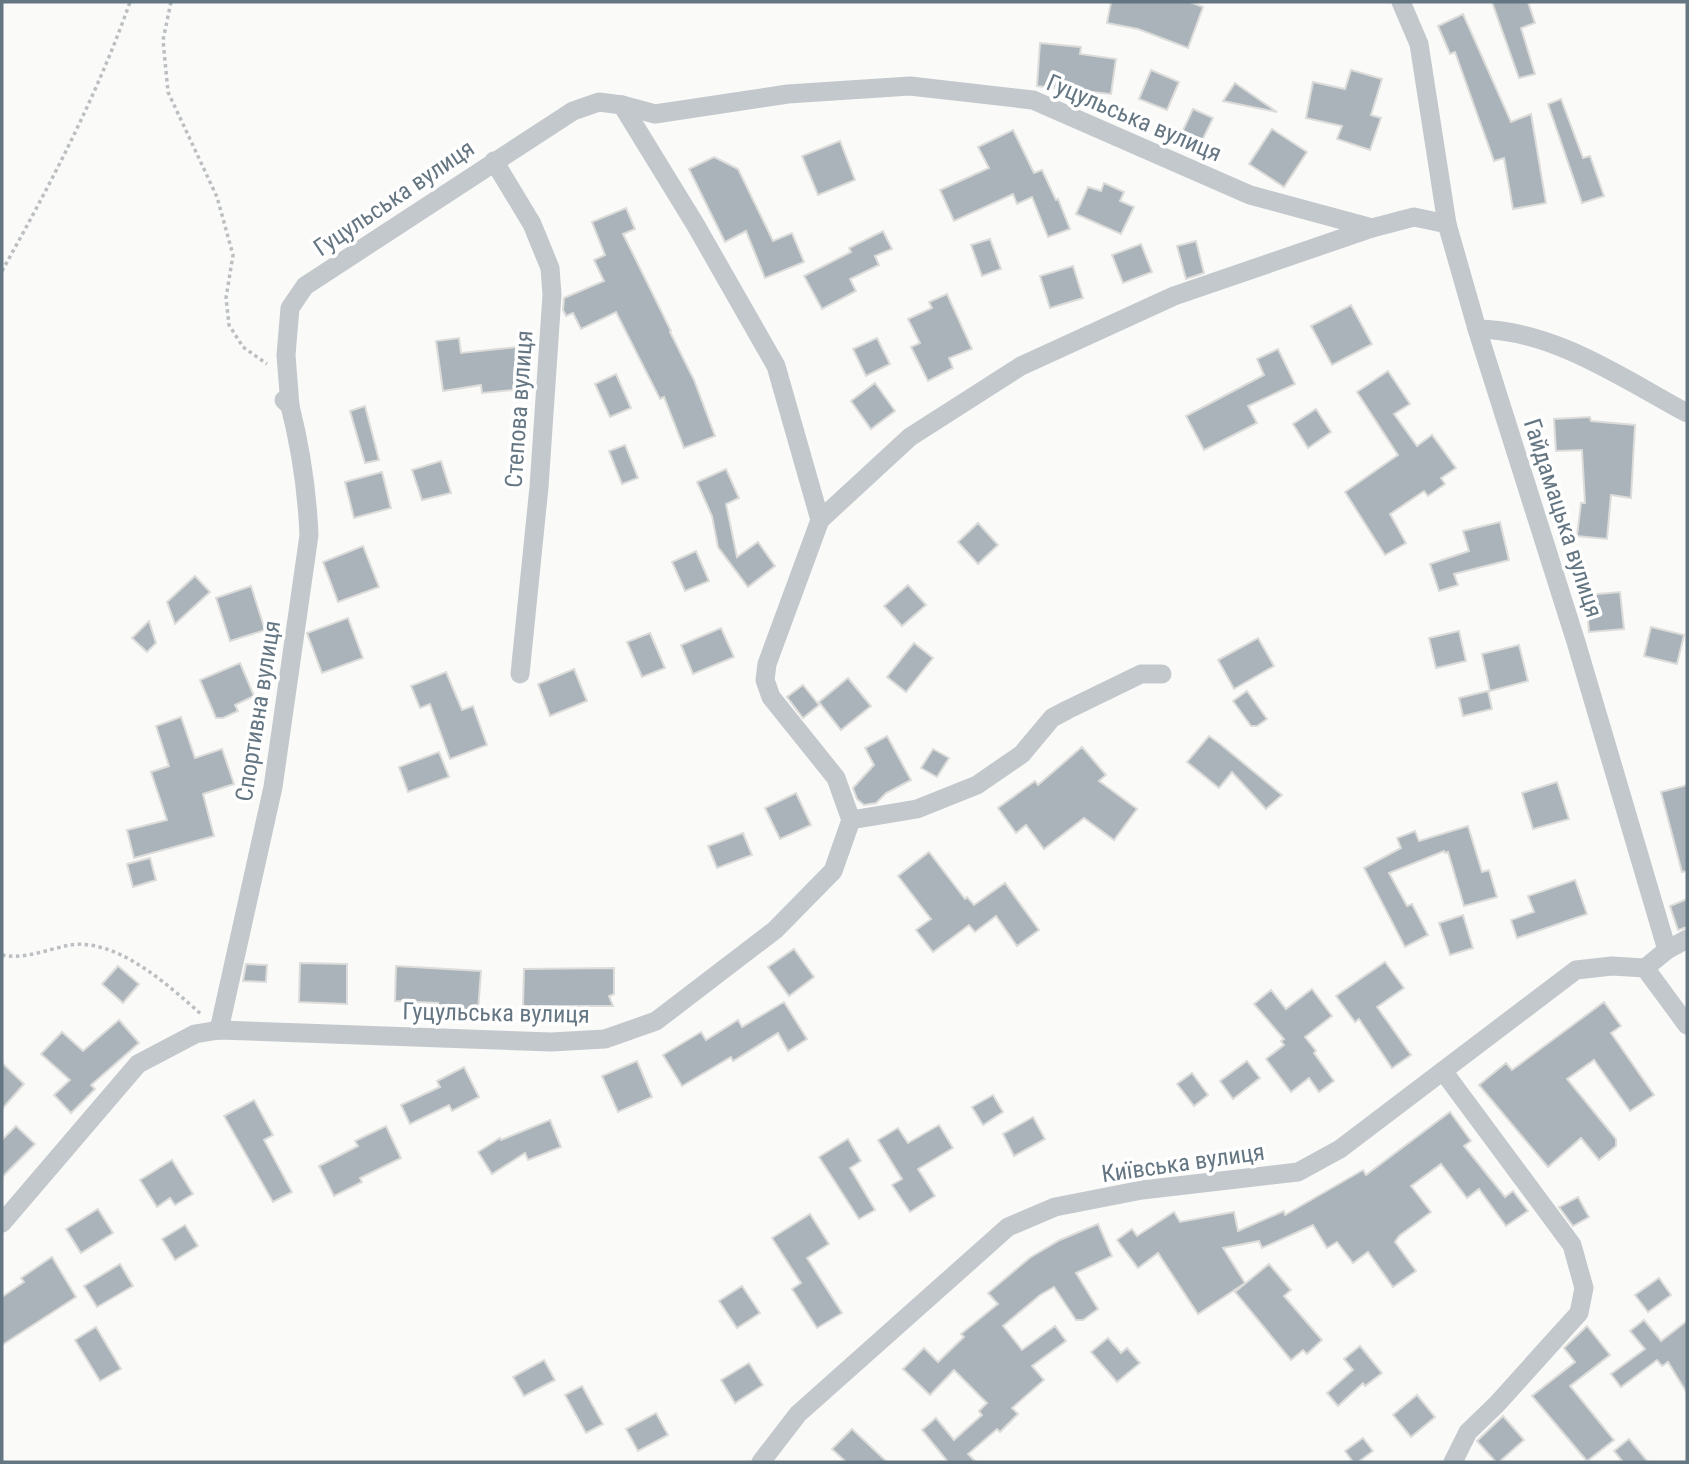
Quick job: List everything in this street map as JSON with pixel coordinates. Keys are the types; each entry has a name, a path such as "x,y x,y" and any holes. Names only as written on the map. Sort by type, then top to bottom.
{"street":[{"name":"Гайдамацька вулиця","path":"1401,2 1419,44 1447,224 1576,642 1667,950"},
{"name":"Гуцульська вулиця","path":"287,403 286,355 290,309 305,286 573,111 599,102 654,114 788,94 910,86 1032,100 1250,195 1372,228"},
{"path":"622,105 695,224 776,366 820,520"},
{"name":"Степова вулиця","path":"494,161 532,224 550,268 552,295 539,487 520,674"},
{"name":"Гуцульська вулиця","path":"2,1223 138,1064 195,1034 219,1030 551,1042 605,1039 656,1021 775,930 834,871 850,820 836,778 771,697 765,680 767,664 820,520 910,437 1021,366 1174,296 1372,228 1414,217 1447,224"},
{"path":"1478,329 1504,330 1575,352 1687,414"},
{"name":"Спортивна вулиця","path":"219,1030 272,787 309,535 308,494 302,454 287,403"},
{"path":"850,820 917,809 976,785 1022,754 1052,718 1141,674 1162,674"},
{"path":"1687,939 1667,950 1645,968 1687,1025"},
{"name":"Київська вулиця","path":"761,1462 798,1414 1008,1227 1055,1207 1142,1190 1298,1172 1340,1149 1576,970 1612,966 1645,968"},
{"path":"1443,1071 1572,1245 1584,1287 1579,1313 1497,1404 1468,1432 1453,1462"}],"path":[{"path":"2,271 50,186 116,42 131,2"},
{"path":"171,2 163,40 168,92 217,197 233,255 226,298 229,325 243,347 288,379"},
{"path":"2,955 13,958 75,944 109,950 139,965 219,1030"}],"building":[{"path":"1111,2 1190,2 1203,7 1188,48 1138,29 1107,23"},
{"path":"1492,2 1528,2 1535,23 1521,28 1535,74 1519,78"},
{"path":"1463,14 1511,122 1531,114 1546,203 1513,209 1504,158 1494,161 1455,52 1450,54 1438,26"},
{"path":"1040,43 1081,47 1080,54 1116,59 1111,94 1037,86"},
{"path":"1151,70 1179,82 1167,110 1139,99"},
{"path":"1351,70 1382,79 1371,115 1381,118 1370,150 1337,139 1342,126 1306,118 1313,82 1345,89"},
{"path":"1235,83 1277,112 1223,101"},
{"path":"1561,99 1583,158 1590,156 1604,196 1582,203 1548,104"},
{"path":"1193,109 1213,118 1195,155 1176,145"},
{"path":"1272,129 1307,152 1284,187 1249,164"},
{"path":"1013,130 1034,173 1042,170 1070,229 1048,237 1032,197 1017,204 1013,194 954,221 940,190 989,168 978,147"},
{"path":"840,141 855,180 818,195 802,156"},
{"path":"714,157 738,169 773,241 792,233 804,262 765,278 746,231 725,242 689,169"},
{"path":"1104,183 1124,192 1120,201 1134,207 1121,234 1076,214 1088,187 1101,191"},
{"path":"626,208 635,229 623,234 694,380 715,436 684,448 664,397 660,399 616,312 581,329 573,313 566,316 563,310 564,298 604,281 594,260 605,255 592,222"},
{"path":"883,231 892,249 875,256 879,265 850,279 856,291 822,309 804,276 851,252 849,248"},
{"path":"990,239 1001,269 982,276 971,245"},
{"path":"1196,241 1204,273 1186,279 1177,246"},
{"path":"1141,244 1152,272 1123,283 1112,255"},
{"path":"1073,266 1083,298 1050,308 1040,276"},
{"path":"947,294 972,349 949,358 953,368 928,381 911,347 920,343 908,319 932,308 929,302"},
{"path":"1351,305 1372,344 1332,365 1311,326"},
{"path":"459,338 461,353 517,347 522,389 482,393 481,385 443,391 436,341"},
{"path":"877,338 890,364 866,376 853,349"},
{"path":"1278,349 1295,384 1248,406 1257,423 1204,450 1186,416 1264,375 1257,359"},
{"path":"1388,371 1410,404 1394,414 1417,446 1432,435 1456,468 1441,478 1445,484 1428,496 1424,491 1390,514 1406,543 1385,555 1345,492 1398,455 1357,392"},
{"path":"616,374 631,408 610,417 595,384"},
{"path":"875,383 895,411 871,429 851,401"},
{"path":"365,406 379,460 365,463 350,411"},
{"path":"1316,409 1331,432 1308,448 1293,424"},
{"path":"1590,417 1591,421 1635,425 1631,498 1611,495 1607,539 1577,536 1581,503 1585,503 1582,450 1556,451 1554,419"},
{"path":"625,445 638,478 622,484 609,451"},
{"path":"441,461 451,493 422,500 412,470"},
{"path":"726,469 739,498 726,504 737,557 758,542 775,566 748,587 718,547 712,516 697,482"},
{"path":"382,472 391,508 354,518 345,482"},
{"path":"1500,522 1509,560 1454,574 1458,585 1439,591 1430,564 1469,551 1463,531"},
{"path":"978,523 998,545 978,564 958,542"},
{"path":"363,546 379,587 338,602 323,562"},
{"path":"696,551 709,581 685,591 672,562"},
{"path":"195,576 210,592 175,624 167,602"},
{"path":"908,585 926,605 902,626 884,606"},
{"path":"251,586 265,630 230,641 216,598"},
{"path":"1620,592 1624,629 1589,632 1586,595"},
{"path":"348,618 363,658 322,673 307,633"},
{"path":"149,621 156,643 147,652 132,638"},
{"path":"1651,627 1684,635 1677,664 1644,656"},
{"path":"721,628 734,657 693,674 681,645"},
{"path":"1459,631 1466,661 1436,668 1429,638"},
{"path":"650,633 665,668 642,677 627,642"},
{"path":"1258,638 1274,666 1234,689 1218,660"},
{"path":"914,643 933,658 906,692 887,677"},
{"path":"1519,645 1528,681 1490,691 1482,654"},
{"path":"240,663 254,696 235,705 238,711 223,718 216,718 200,680"},
{"path":"574,669 587,701 550,716 538,684"},
{"path":"446,672 462,710 473,706 487,745 450,759 430,704 420,708 411,686"},
{"path":"848,678 871,706 841,730 819,702"},
{"path":"803,685 819,705 803,718 787,697"},
{"path":"1247,691 1267,719 1257,726 1251,726 1233,701"},
{"path":"1488,691 1492,709 1463,716 1459,698"},
{"path":"181,717 195,758 222,749 234,784 203,794 214,836 134,858 127,830 167,820 151,772 169,766 156,726"},
{"path":"887,736 911,780 886,793 876,803 864,805 857,799 853,788 874,765 865,748"},
{"path":"1209,736 1282,795 1266,809 1232,772 1219,788 1187,762"},
{"path":"1082,747 1106,775 1099,781 1137,809 1114,840 1084,818 1044,849 1026,825 1016,833 998,808 1035,781 1038,785"},
{"path":"933,749 949,758 937,777 921,768"},
{"path":"439,752 449,777 408,792 399,767"},
{"path":"1557,782 1569,819 1533,829 1522,793"},
{"path":"1687,785 1687,871 1682,872 1661,792"},
{"path":"796,793 811,825 780,839 765,808"},
{"path":"1468,826 1482,872 1489,870 1497,897 1464,906 1448,852 1444,851 1389,873 1407,906 1412,904 1428,935 1405,947 1364,868 1401,848 1397,838 1415,831 1419,841"},
{"path":"743,833 752,855 717,868 708,846"},
{"path":"929,852 965,899 967,897 974,905 1005,883 1039,930 1017,946 996,916 975,932 969,925 933,952 916,930 931,919 898,876"},
{"path":"150,858 156,880 133,887 127,864"},
{"path":"1575,880 1587,914 1517,938 1511,920 1534,912 1528,896"},
{"path":"1687,899 1687,927 1678,930 1670,906"},
{"path":"1463,915 1473,948 1450,955 1439,923"},
{"path":"794,949 814,977 789,996 768,967"},
{"path":"1385,962 1404,988 1377,1007 1411,1055 1392,1068 1359,1019 1355,1022 1336,996"},
{"path":"300,963 347,964 347,1004 299,1002"},
{"path":"246,964 267,965 266,982 243,981"},
{"path":"118,966 139,984 123,1003 102,984"},
{"path":"396,966 481,971 478,1011 438,1008 438,1003 395,1001"},
{"path":"614,968 614,994 609,996 613,1006 523,1006 524,969"},
{"path":"1312,989 1332,1016 1305,1037 1334,1081 1319,1092 1309,1078 1291,1092 1266,1059 1284,1045 1281,1041 1284,1039 1254,1004 1271,990 1286,1009"},
{"path":"784,1002 807,1039 788,1051 778,1033 733,1061 731,1057 682,1086 663,1055 701,1032 706,1040 738,1020 742,1027"},
{"path":"1604,1002 1621,1026 1611,1033 1654,1095 1630,1111 1594,1060 1567,1079 1616,1139 1616,1146 1599,1160 1581,1138 1548,1167 1479,1085 1506,1063 1512,1070"},
{"path":"119,1020 139,1043 91,1085 95,1089 71,1113 54,1095 70,1080 41,1054 62,1032 83,1051"},
{"path":"637,1061 652,1097 618,1112 602,1076"},
{"path":"1247,1061 1260,1078 1233,1099 1220,1081"},
{"path":"2,1063 24,1084 2,1109"},
{"path":"464,1067 479,1097 452,1111 449,1105 410,1124 401,1105 440,1087 437,1081"},
{"path":"1192,1073 1208,1095 1194,1106 1177,1084"},
{"path":"993,1095 1003,1112 983,1125 972,1107"},
{"path":"254,1100 273,1135 264,1140 292,1192 273,1202 224,1116"},
{"path":"1450,1112 1471,1141 1464,1146 1505,1197 1513,1191 1528,1211 1506,1226 1479,1189 1467,1198 1441,1164 1411,1186 1431,1212 1395,1242 1416,1271 1393,1287 1368,1252 1353,1263 1337,1242 1327,1248 1313,1225 1262,1248 1259,1241 1223,1248 1245,1283 1198,1314 1158,1253 1138,1268 1117,1240 1132,1229 1137,1236 1174,1212 1180,1222 1234,1212 1238,1231 1284,1211 1285,1215 1363,1170 1366,1175"},
{"path":"1033,1117 1045,1139 1014,1156 1003,1134"},
{"path":"550,1120 561,1147 528,1160 525,1153 492,1174 478,1152 500,1138 501,1140"},
{"path":"939,1125 953,1148 918,1169 935,1196 910,1212 892,1185 902,1179 878,1140 898,1128 908,1143"},
{"path":"16,1126 35,1144 2,1177 2,1140"},
{"path":"386,1126 401,1158 360,1178 362,1182 334,1196 319,1166 358,1146 355,1141"},
{"path":"848,1139 861,1161 850,1168 875,1210 859,1219 819,1157"},
{"path":"172,1160 193,1194 175,1205 170,1198 157,1207 140,1180"},
{"path":"1578,1197 1589,1217 1573,1226 1559,1207"},
{"path":"98,1209 113,1233 81,1253 66,1229"},
{"path":"810,1214 829,1244 807,1258 842,1313 817,1328 792,1289 801,1283 772,1238"},
{"path":"1098,1224 1112,1256 1076,1273 1098,1309 1083,1320 1076,1320 1054,1287 1040,1295 1003,1326 1022,1350 1055,1326 1066,1341 1032,1366 1044,1380 1012,1408 1018,1414 1000,1432 997,1429 968,1454 976,1462 948,1462 922,1430 936,1418 954,1440 982,1415 979,1411 987,1403 954,1370 930,1395 903,1369 924,1348 938,1362 964,1337 961,1334 998,1304 988,1293 1031,1257 1060,1240"},
{"path":"185,1225 198,1246 175,1260 162,1239"},
{"path":"52,1257 76,1297 2,1345 2,1297 24,1282 21,1278"},
{"path":"120,1264 133,1286 97,1307 84,1286"},
{"path":"1269,1264 1291,1290 1284,1296 1322,1340 1307,1354 1303,1350 1291,1360 1235,1292"},
{"path":"1659,1278 1671,1295 1648,1312 1635,1295"},
{"path":"742,1286 760,1313 737,1328 719,1301"},
{"path":"1644,1320 1661,1341 1687,1321 1687,1393 1668,1362 1662,1366 1657,1360 1621,1387 1611,1374 1645,1349 1630,1331"},
{"path":"1587,1326 1610,1355 1570,1386 1614,1440 1587,1461 1532,1396 1575,1362 1564,1348"},
{"path":"96,1327 121,1369 100,1381 75,1340"},
{"path":"1108,1338 1121,1353 1127,1348 1140,1363 1117,1382 1091,1352"},
{"path":"1360,1346 1382,1373 1365,1386 1363,1383 1338,1406 1327,1393 1353,1370 1344,1359"},
{"path":"544,1360 555,1380 524,1396 513,1377"},
{"path":"749,1363 763,1385 735,1403 721,1380"},
{"path":"582,1386 603,1424 586,1433 565,1395"},
{"path":"1417,1395 1435,1417 1411,1437 1393,1415"},
{"path":"656,1413 668,1435 638,1451 626,1429"},
{"path":"1503,1416 1524,1440 1496,1462 1477,1441"},
{"path":"852,1429 887,1462 846,1462 832,1449"},
{"path":"1363,1438 1373,1451 1358,1462 1353,1462 1345,1451"},
{"path":"1629,1439 1648,1462 1623,1462 1614,1451"}]}
